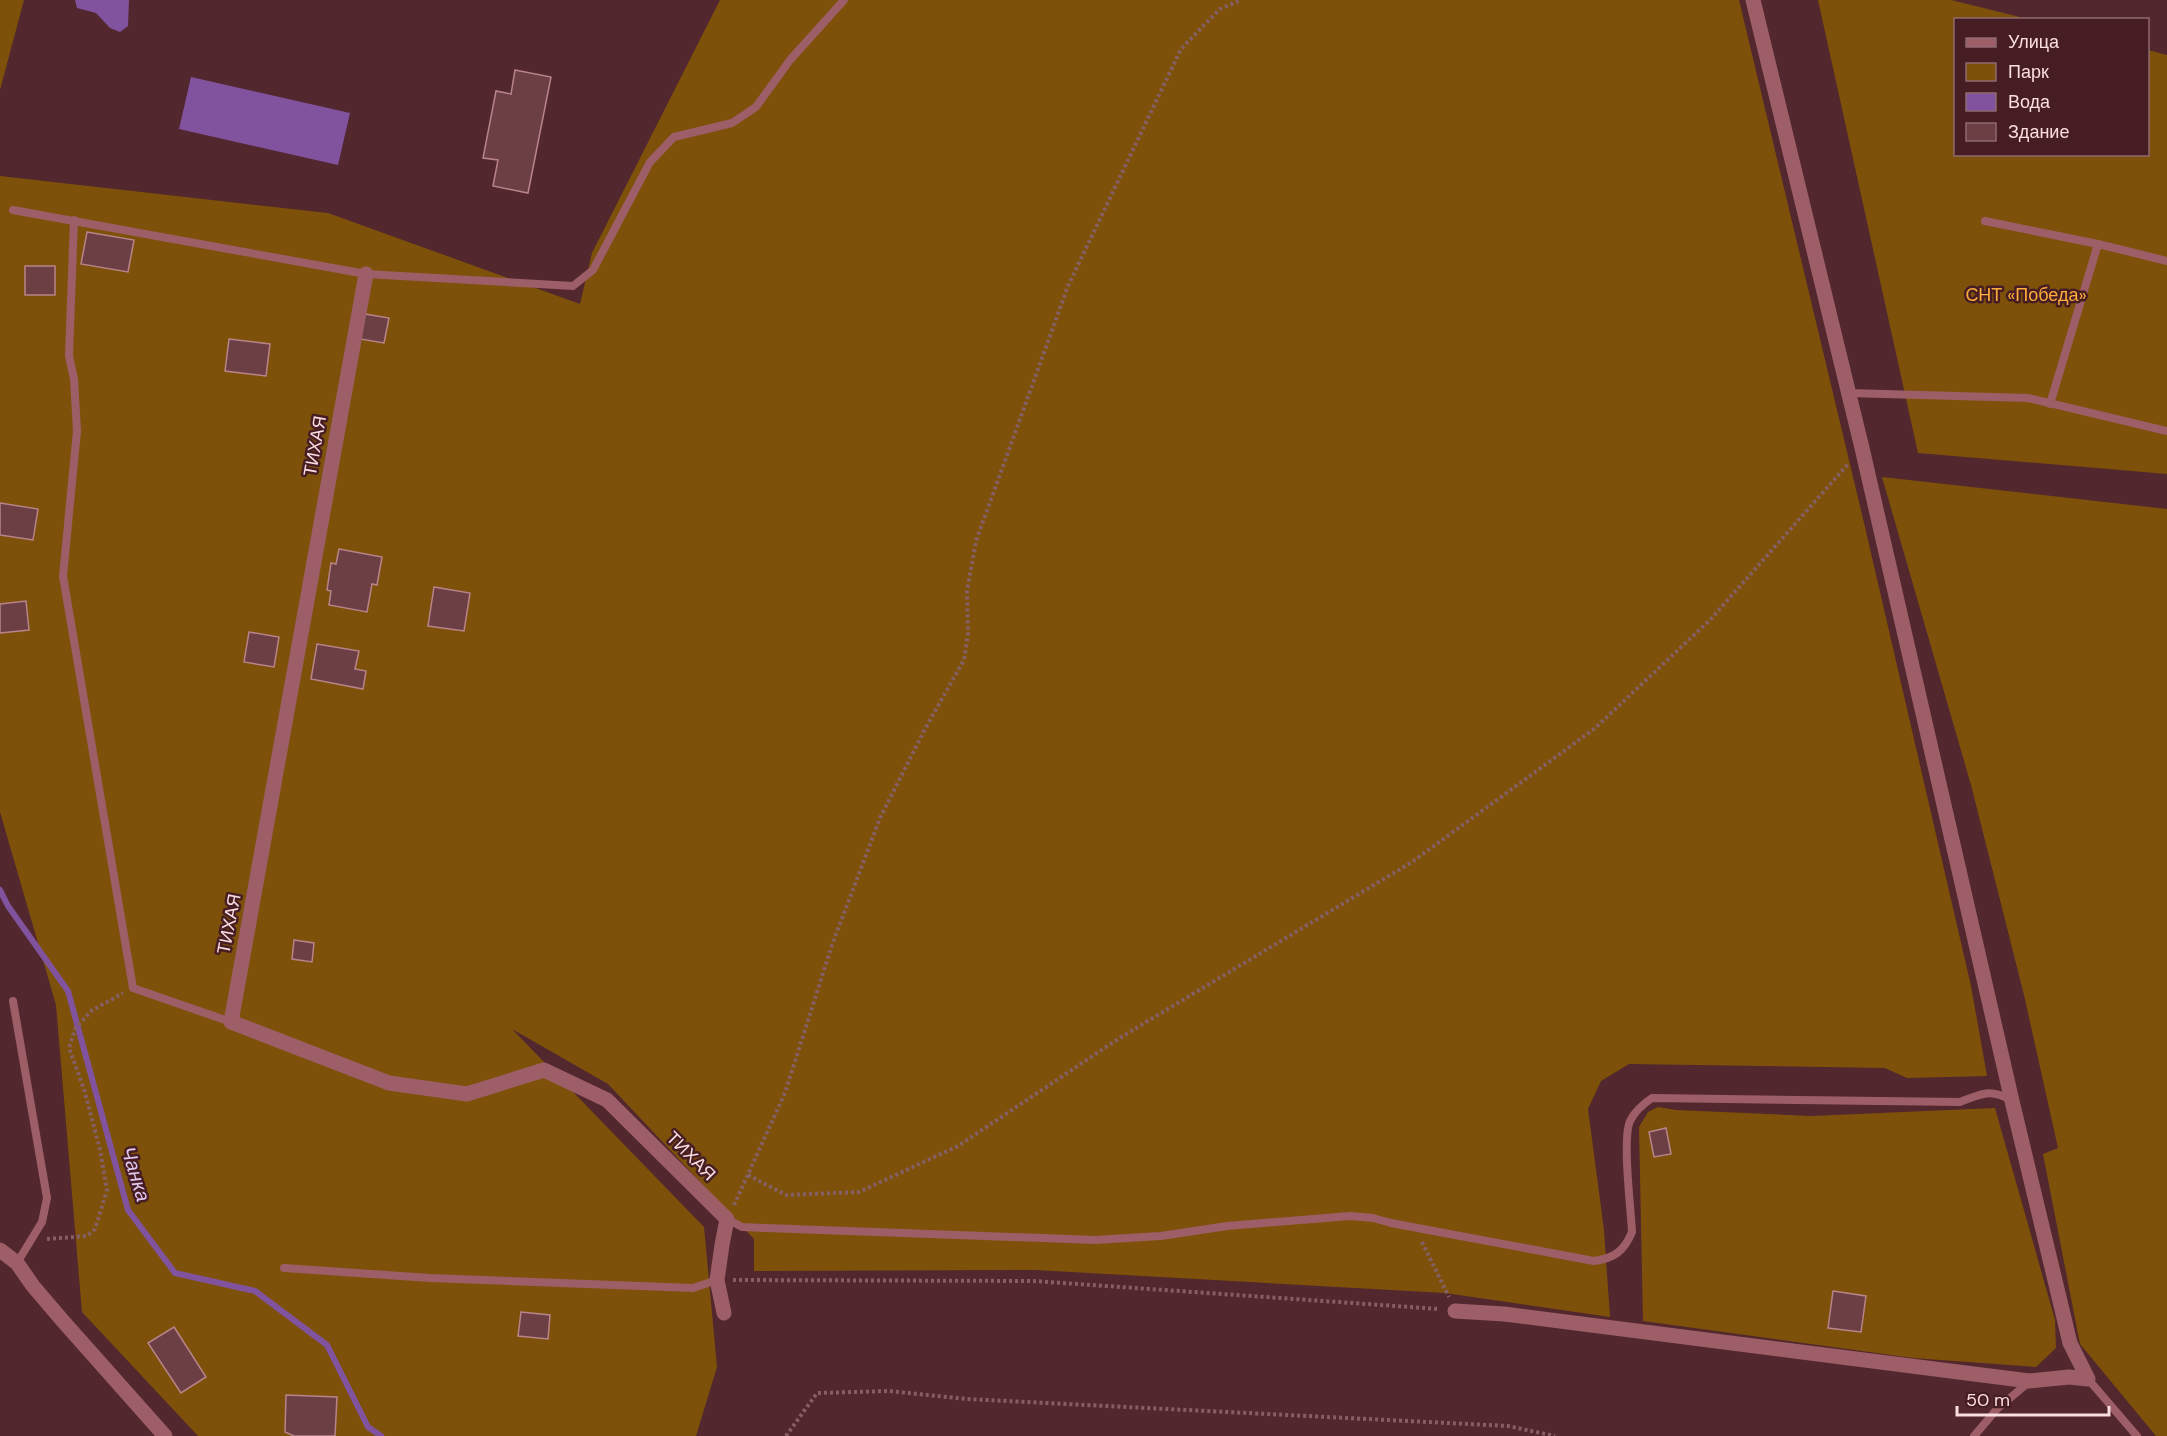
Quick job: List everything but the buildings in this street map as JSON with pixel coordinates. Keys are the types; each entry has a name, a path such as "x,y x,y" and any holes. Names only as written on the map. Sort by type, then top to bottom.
{"street":[{"path":"1752,0 1849,393 2070,1343 2088,1379"},
{"name":"ТИХАЯ","path":"366,274 231,1022 389,1083 467,1094 544,1070 607,1100 727,1219"},
{"path":"724,1312 717,1280 727,1219"},
{"path":"0,1250 17,1263 62,1320 165,1436"},
{"path":"1455,1311 1526,1317 2029,1382 2069,1377 2088,1379"}],"lane":[{"path":"14,210 366,274 573,286 593,270 650,162 675,137 732,123 756,107 790,60 844,0"},
{"path":"74,220 69,356 74,379 77,431 63,576 133,988 231,1022"},
{"path":"1984,220 2167,261"},
{"path":"2050,404 2098,244"},
{"path":"1849,393 2028,398 2167,431"},
{"path":"13,1000 47,1198 42,1222 17,1263"},
{"path":"727,1219 742,1227 1095,1240 1161,1236 1227,1226 1350,1216 1373,1218 1594,1261 1609,1259 1626,1246 1632,1232 1626,1140 1629,1122 1639,1108 1652,1098 1960,1102 1986,1092 1999,1093 2012,1101"},
{"path":"284,1268 430,1278 693,1288 717,1280"},
{"path":"2088,1379 2137,1436"},
{"path":"1974,1436 1996,1409 2029,1382"}],"path":[{"path":"727,1219 784,1093 832,945 880,818 926,727 964,660 968,634 968,591 976,541 1068,286 1181,49 1220,9 1241,0"},
{"path":"748,1175 786,1195 859,1192 899,1174 958,1146 1118,1039 1412,862 1594,729 1710,620 1862,448"},
{"path":"31,1239 87,1236 94,1229 107,1190 100,1149 84,1089 69,1048 75,1029 90,1011 133,988"},
{"path":"1414,1227 1455,1311"},
{"path":"717,1280 1034,1281 1455,1311"},
{"path":"786,1436 817,1393 889,1391 966,1400 1508,1426 1555,1436"}],"green space":[{"path":"0,0 24,0 0,90"},
{"path":"720,0 1739,0 1865,527 1971,986 1987,1076 1907,1078 1885,1068 1629,1064 1601,1081 1588,1109 1604,1230 1610,1317 1445,1293 1035,1270 754,1271 754,1239 608,1084 512,1029 704,1227 717,1367 696,1436 198,1436 82,1312 56,1005 0,812 0,176 328,213 580,304 592,253"},
{"name":"СНТ «Победа»","path":"1818,0 1951,0 2024,18 1954,18 1954,156 2149,156 2149,50 2167,55 2167,474 1918,453"},
{"path":"1882,477 2167,509 2167,1436 2156,1436 2080,1344 2043,1154 2058,1148 2024,995 1971,785"},
{"path":"1658,1107 1676,1110 1811,1116 1995,1108 2055,1320 2056,1348 2036,1367 1913,1358 1643,1321 1639,1127 1648,1112"}],"water":[{"path":"75,0 129,0 128,26 120,32 110,28 96,13 77,8"},
{"path":"191,77 350,113 338,165 179,129"}],"waterway":[{"name":"Чанка","path":"0,890 8,906 68,991 128,1210 175,1273 255,1291 327,1345 368,1427 381,1436"}]}
